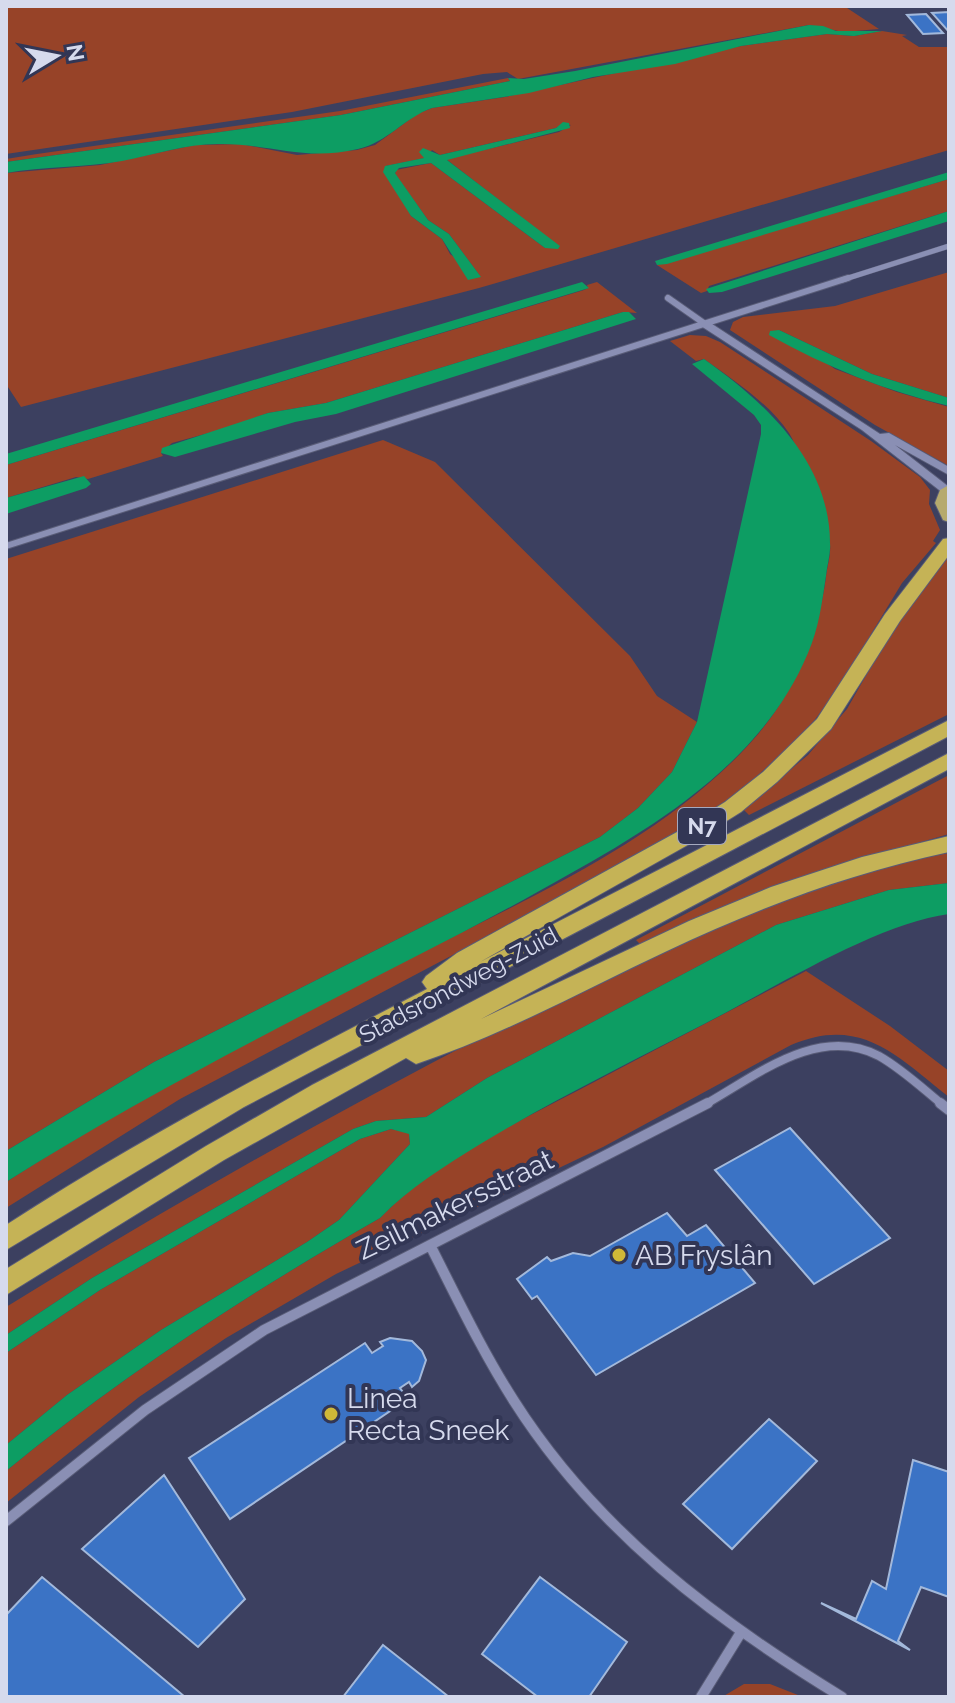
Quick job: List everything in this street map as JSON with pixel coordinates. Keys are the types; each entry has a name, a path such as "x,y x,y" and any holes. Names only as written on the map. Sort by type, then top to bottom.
{"highway":[{"name":"N7","path":"378,1023 465,959 685,837 752,793 824,724 892,618 949,543"},
{"name":"Stadsrondweg-Zuid","path":"6,1239 86,1187 235,1100 949,727"},
{"name":"Stadsrondweg-Zuid","path":"6,1283 215,1153 354,1074 949,760"},
{"name":"N7","path":"354,1074 462,1038 660,945 808,881 889,856 949,844"}],"main road":[{"path":"948,490 942,505 949,517"}],"street":[{"path":"6,546 949,246"},
{"path":"668,298 866,428 948,490"},
{"path":"866,428 889,437 949,472"},
{"name":"Zeilmakersstraat","path":"6,1521 148,1407 234,1348 343,1285 611,1156 819,1045 840,1042 863,1047 949,1110"},
{"path":"430,1245 508,1392 592,1506 636,1551 686,1594 740,1634 842,1697"},
{"path":"701,1697 740,1634"}],"shaded area":[{"path":"6,6 844,6 879,29 843,32 809,25 518,79 507,72 483,74 292,112 6,154"},
{"path":"809,25 836,31 882,31 854,36 827,34 741,46 675,64 593,77 529,93 432,108 369,146 358,149 321,154 236,144 206,144 108,163 6,173 6,162 341,115 510,81 508,78 524,79 575,71"},
{"path":"882,31 907,35 902,36 919,47 949,47 949,150 479,288 21,407 6,384 6,173 100,165 195,145 241,144 297,155 357,150 375,145 417,114 432,108 505,97 741,46 827,34 854,36","holes":["562,124 571,125 559,132 446,159 560,247 545,248 431,163 396,170 395,174 428,220 449,234 480,276 450,254 442,239 411,216 386,166 425,158 432,150 440,155"]},
{"path":"508,78 510,81 341,115 6,162 6,159 37,154 340,111"},
{"path":"563,122 569,123 570,128 447,160 560,246 558,249 545,248 431,163 399,168 395,173 428,220 449,234 481,277 468,280 442,239 411,216 383,172 385,166 424,158 419,152 423,148 440,155 556,128"},
{"path":"949,172 949,179 667,264 657,265 655,261"},
{"path":"949,179 949,211 709,286 707,291 701,293 657,265"},
{"path":"949,211 949,221 722,292 709,293 706,289"},
{"path":"949,272 949,398 872,374 779,330 835,369 949,407 949,466 875,425 730,330 733,322 743,317 835,306"},
{"path":"582,282 589,288 6,465 6,454"},
{"path":"597,282 637,313 623,312 326,403 268,413 172,443 161,453 163,456 88,479 76,477 6,498 6,465 584,290 588,288 587,285"},
{"path":"629,312 636,319 336,414 295,422 175,457 161,453 162,448 268,413 326,403"},
{"path":"779,330 872,374 949,398 949,406 902,393 834,368 769,335 770,331"},
{"path":"690,335 706,336 720,342 871,441 920,477 930,490 929,504 940,530 933,541 936,543 902,583 836,692 810,726 747,786 667,842 180,1099 6,1208 6,1182 105,1122 257,1038 542,892 627,843 706,786 758,734 787,693 808,649 822,602 830,553 829,537 789,433 750,393 704,359 696,361 670,341"},
{"path":"704,359 749,394 790,437 819,486 827,514 830,551 815,634 787,694 761,731 695,793 619,845 486,920 160,1091 6,1182 6,1151 154,1062 600,837 638,808 672,772 697,722 761,434 761,425 754,415 692,364"},
{"path":"383,440 435,462 630,656 657,696 697,722 672,772 638,808 600,837 154,1062 6,1151 6,559"},
{"path":"84,476 91,484 86,488 6,514 6,498"},
{"path":"949,550 949,714 749,815 743,809 808,755 847,709 898,619"},
{"path":"949,775 949,834 797,878 640,944 636,940"},
{"path":"949,853 949,883 889,890 776,925 487,1078 426,1117 376,1121 353,1129 92,1278 6,1335 6,1307 247,1164 489,1033 786,898 866,871"},
{"path":"949,883 949,914 921,920 858,943 510,1127 441,1169 380,1218 235,1306 141,1369 6,1471 6,1445 67,1395 161,1330 339,1220 410,1144 409,1134 391,1129 360,1139 100,1290 6,1353 6,1335 92,1278 353,1129 376,1121 426,1117 487,1078 776,925 889,890"},
{"path":"806,971 890,1026 949,1071 949,1097 895,1055 858,1037 816,1037 791,1045 603,1147 336,1274 226,1338 139,1397 6,1503 6,1471 50,1436 188,1337 380,1218 424,1179 449,1162 526,1117"},
{"path":"391,1129 409,1133 410,1144 339,1220 161,1330 67,1395 6,1445 6,1353 100,1290 360,1139"},
{"path":"744,1684 770,1684 803,1697 722,1697"}],"building":[{"path":"949,12 949,32 932,13"},
{"path":"926,14 943,33 923,34 907,15"},
{"path":"790,1128 890,1238 814,1284 715,1170"},
{"path":"667,1213 687,1236 706,1225 755,1283 596,1375 537,1296 532,1299 517,1279 547,1257 551,1261 573,1253 590,1256"},
{"path":"390,1338 412,1341 426,1360 419,1381 412,1387 409,1382 400,1388 408,1399 230,1519 189,1458 365,1343 372,1353 383,1346 380,1342"},
{"path":"769,1419 817,1461 732,1549 683,1504"},
{"path":"913,1460 949,1472 949,1597 921,1587 898,1641 910,1650 821,1603 856,1619 872,1581 886,1589"},
{"path":"164,1475 245,1599 198,1647 82,1549"},
{"path":"42,1577 185,1697 6,1697 6,1615"},
{"path":"540,1577 627,1642 589,1697 538,1697 482,1654"},
{"path":"383,1645 449,1697 343,1697"}],"place":[{"name":"AB Fryslân","path":"619,1255"},
{"name":"Linea Recta Sneek","path":"331,1414"}]}
